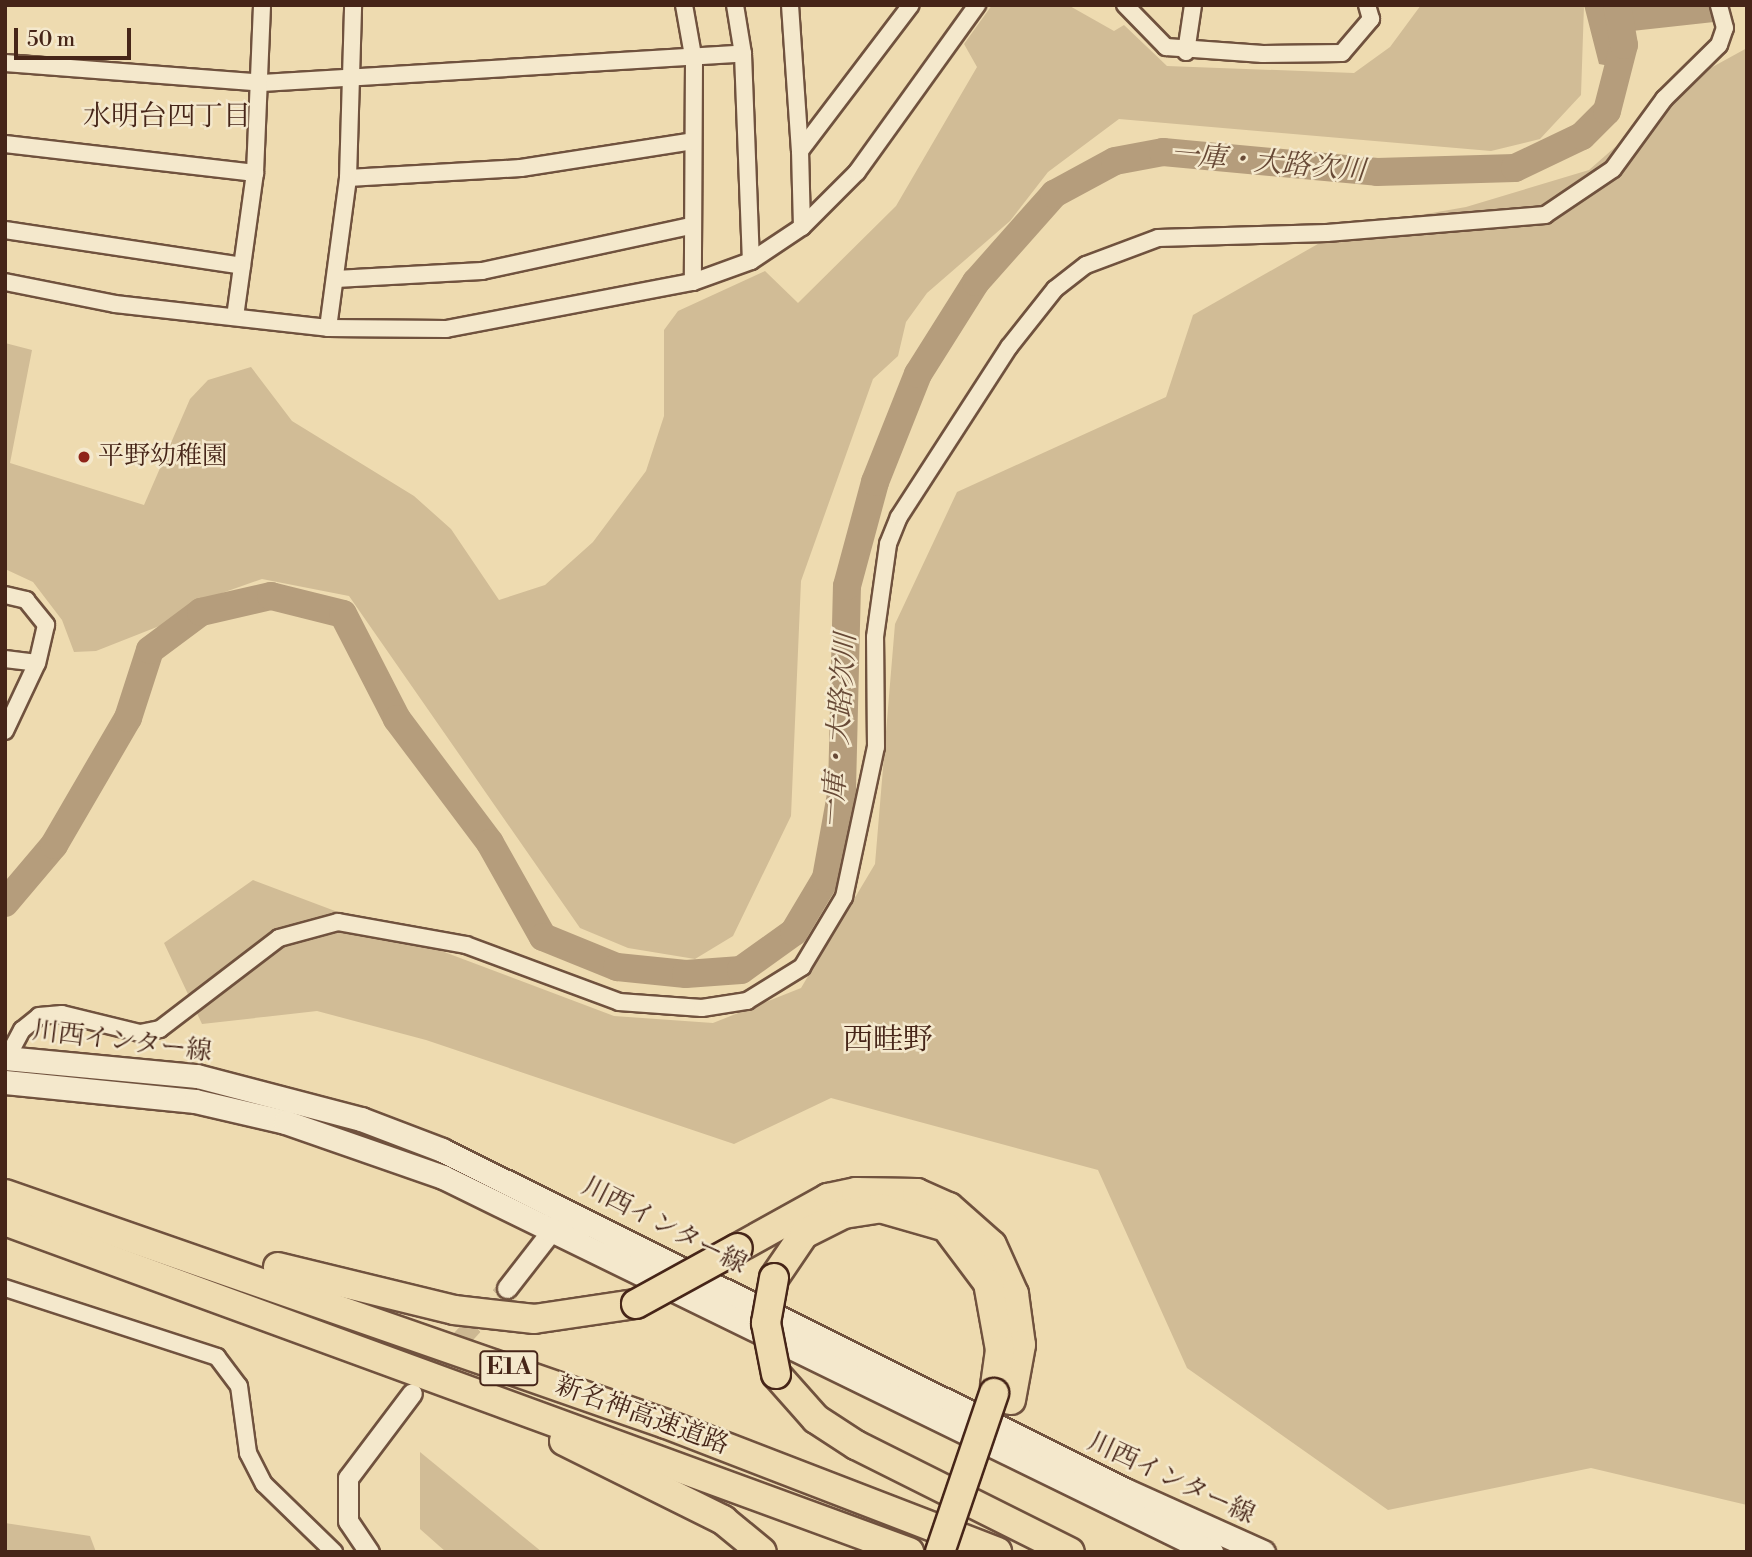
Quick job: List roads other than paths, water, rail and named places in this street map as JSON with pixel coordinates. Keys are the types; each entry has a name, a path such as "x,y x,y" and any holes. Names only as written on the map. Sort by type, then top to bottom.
{"highway":[{"path":"10,1198 317,1279 454,1310 534,1319 636,1304 816,1204 856,1192 917,1193 949,1207 992,1245 1014,1294 1021,1345 940,1552"},
{"name":"新名神高速道路","path":"10,1198 451,1382 909,1552"},
{"name":"新名神高速道路","path":"10,1198 653,1419 997,1552"},
{"path":"958,1552 1003,1396 1000,1350 988,1283 946,1227 880,1208 844,1214 804,1234 774,1278 766,1323 776,1374 816,1419 856,1445 1070,1552"},
{"path":"451,1382 485,1410 570,1443 723,1520 762,1552"}],"main road":[{"name":"川西インター線","path":"6,1060 197,1076 288,1098 442,1150 566,1208 1127,1491 1263,1552"},
{"name":"川西インター線","path":"5,1082 195,1101 285,1122 443,1177 1211,1552"}],"street":[{"path":"235,317 255,173 262,83 262,5"},
{"path":"328,328 348,178 353,5"},
{"path":"684,5 694,61 690,226 694,282"},
{"path":"735,5 743,54 751,261"},
{"path":"790,5 800,151 802,227"},
{"path":"800,151 911,5"},
{"path":"5,282 235,317 328,328 446,329 694,282 751,261 802,227 857,172 977,5"},
{"path":"1125,5 1152,37 1186,52 1342,53 1371,19 1367,5"},
{"path":"1186,52 1193,5"},
{"path":"6,1060 22,1030 39,1016 62,1014 140,1033 160,1028 279,938 338,922 466,944 619,1002 702,1008 747,1001 802,967 844,897 876,747 876,626 888,544 899,517 1009,347 1055,289 1086,265 1158,238 1327,233 1545,215 1613,169 1664,99 1719,45 1725,28 1719,5"},
{"path":"5,63 262,83 351,76 694,61 743,54"},
{"path":"348,178 521,168 693,141"},
{"path":"5,144 255,173"},
{"path":"336,279 482,271 690,226"},
{"path":"5,230 242,267"},
{"path":"5,595 26,600 46,625 37,663 10,714 5,731"},
{"path":"5,659 37,663"},
{"path":"507,1288 554,1231 566,1208"},
{"path":"5,1289 217,1357 239,1387 248,1453 264,1484 334,1552"},
{"path":"369,1552 348,1521 348,1478 412,1393"}],"waterway":[{"name":"一庫・大路次川","path":"5,903 54,845 128,718 150,650 201,612 271,596 343,614 397,719 490,843 543,937 617,967 686,974 741,970 794,932 826,878 842,789 847,586 875,482 918,374 976,282 1054,194 1115,161 1163,152 1377,172 1515,168 1582,136 1607,111 1624,45 1617,5"}],"tunnel":[{"path":"422,1382 507,1288"}],"place":[{"name":"平野幼稚園","path":"84,457"}],"district":[{"name":"水明台四丁目","path":"167,117"},
{"name":"西畦野","path":"888,1040"}]}
